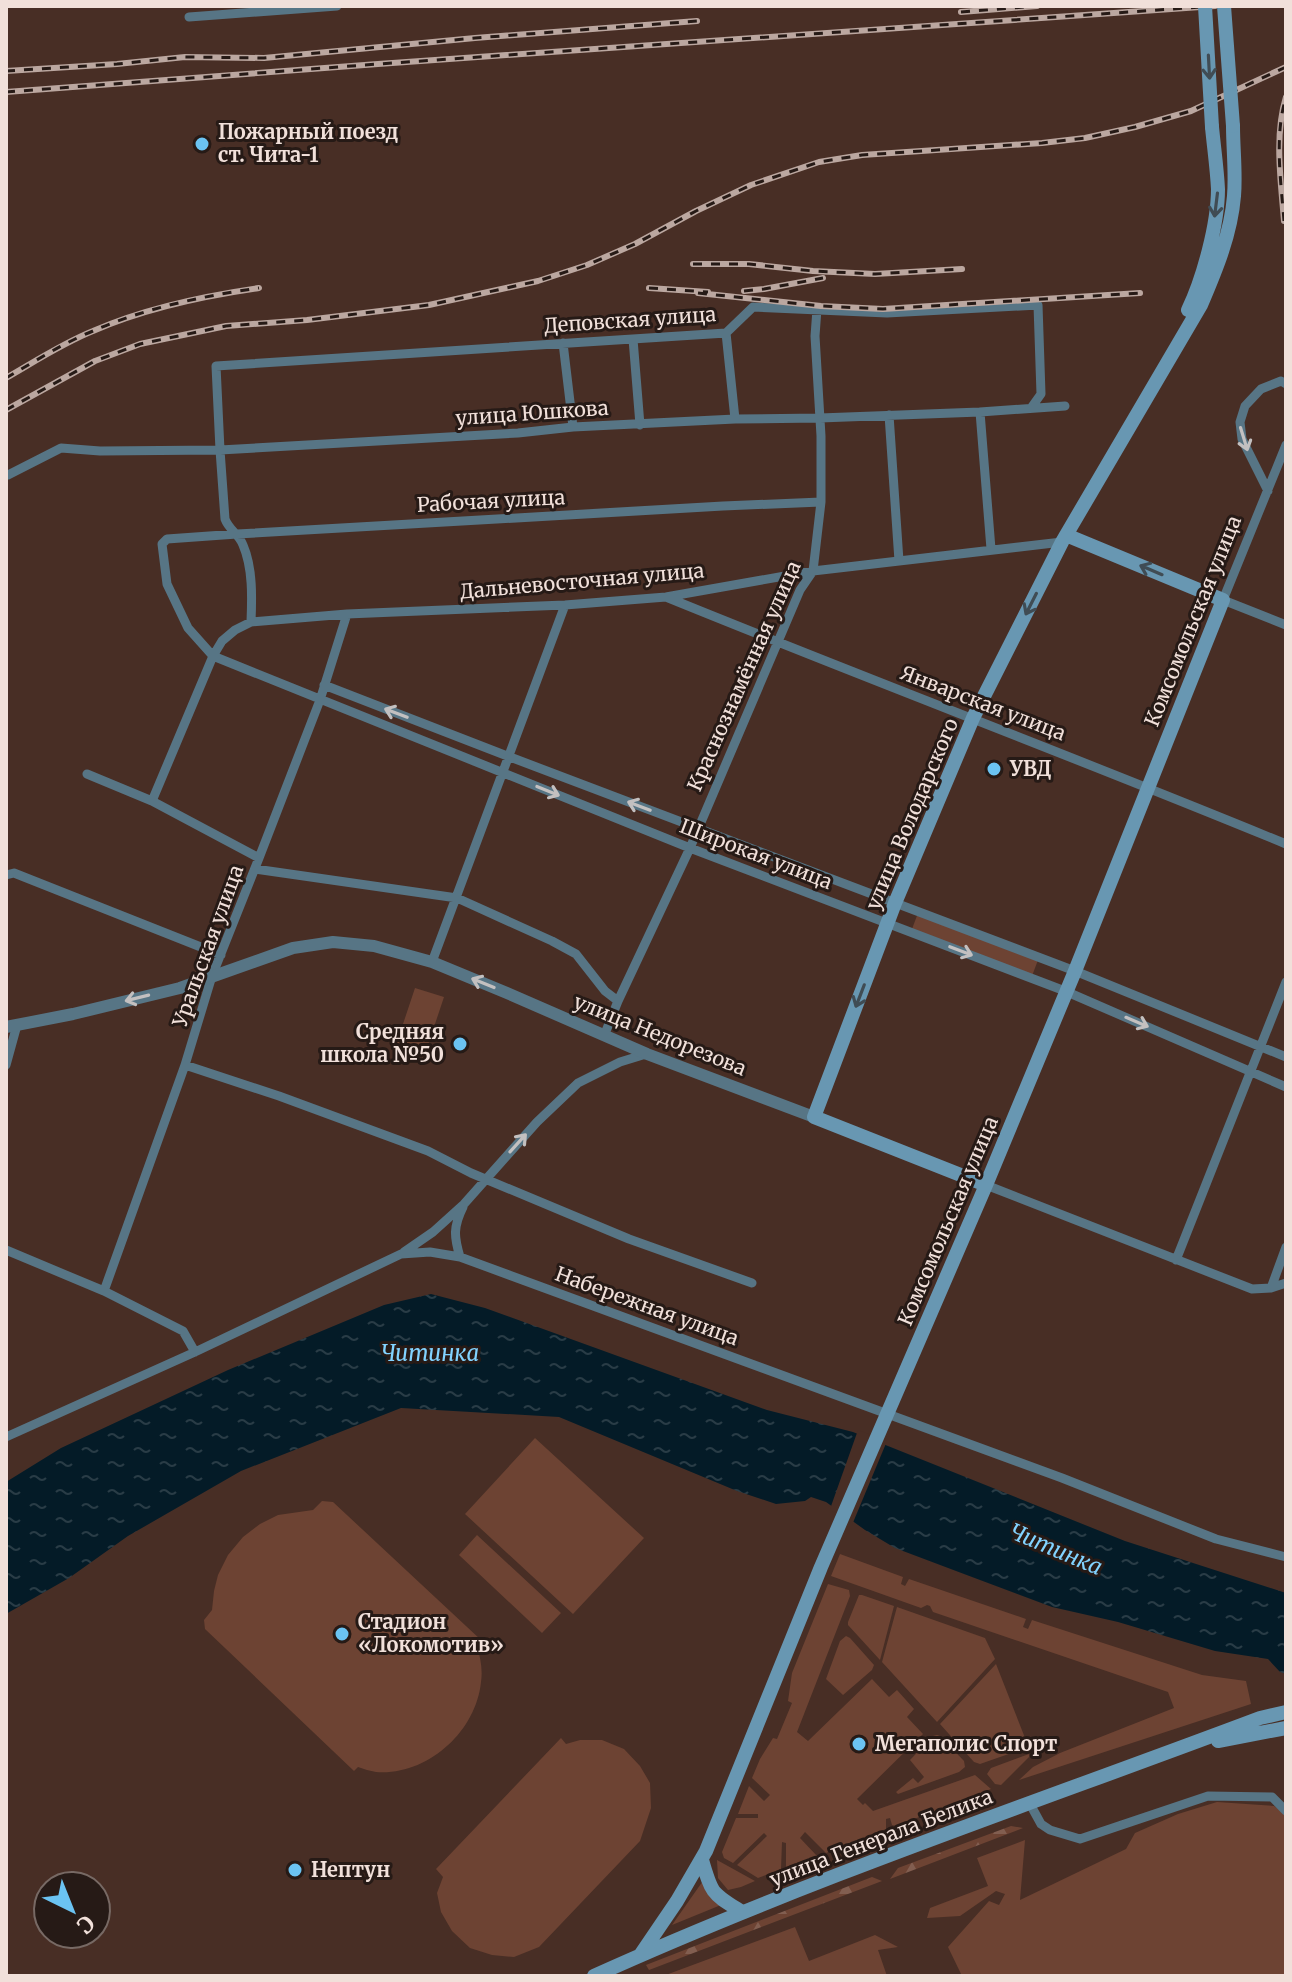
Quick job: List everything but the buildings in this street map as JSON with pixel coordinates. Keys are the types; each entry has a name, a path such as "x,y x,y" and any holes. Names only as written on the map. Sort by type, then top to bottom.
{"main road":[{"path":"1142,404 1195,296 1212,237 1218,192 1205,6"},
{"path":"1142,404 1201,305 1216,272 1227,234 1234,195 1233,126 1224,6"},
{"name":"улица Володарского","path":"814,1117 895,903 973,718 1064,539 1142,404"},
{"path":"1064,539 1223,600"},
{"name":"Комсомольская улица","path":"641,1954 702,1860 821,1567 1075,971 1223,600"},
{"name":"улица Недорезова","path":"814,1117 986,1185"},
{"name":"улица Генерала Белика","path":"594,1976 742,1912 1186,1746 1262,1726 1286,1712"},
{"name":"улица Генерала Белика","path":"1262,1726 1286,1728"},
{"path":"702,1860 710,1887 717,1897 742,1912"}],"street":[{"path":"189,17 337,6"},
{"name":"Деповская улица","path":"220,450 216,366 726,333 753,307 887,313 1038,305 1041,394 1031,408"},
{"name":"Краснознамённая улица","path":"604,1036 690,848 800,590 813,571 821,502 815,336 817,309"},
{"path":"726,333 735,419"},
{"path":"633,339 640,425"},
{"path":"563,343 573,427"},
{"path":"1268,491 1242,439 1240,422 1245,406 1261,389 1281,381 1286,384"},
{"name":"улица Юшкова","path":"8,475 61,448 100,451 220,450 518,433 573,427 1065,406"},
{"path":"980,412 991,549"},
{"path":"889,415 899,561"},
{"name":"Комсомольская улица","path":"1223,600 1286,445"},
{"path":"152,801 213,656 222,641 251,622 248,562 243,542 225,519 220,450"},
{"name":"Рабочая улица","path":"213,656 188,628 167,584 164,540 821,502"},
{"name":"Дальневосточная улица","path":"251,622 666,597 813,571 1064,539"},
{"name":"Январская улица","path":"666,597 1286,844"},
{"path":"1223,600 1286,625"},
{"path":"432,962 565,605"},
{"name":"Уральская улица","path":"104,1291 185,1065 212,976 320,700 347,614"},
{"name":"Широкая улица","path":"213,656 690,848 1065,991 1286,1087"},
{"name":"Широкая улица","path":"324,685 1075,971 1286,1057"},
{"path":"87,774 152,801 259,858"},
{"path":"255,869 457,898 576,954 605,991 618,1001"},
{"path":"6,875 14,873 221,955"},
{"name":"улица Недорезова","path":"12,1026 180,988 293,948 333,942 374,946 432,962 647,1054 814,1117"},
{"path":"1176,1260 1286,982"},
{"path":"6,1065 12,1026"},
{"path":"401,1254 433,1232 464,1204 537,1122 578,1083 620,1062 647,1054"},
{"path":"185,1065 428,1151 451,1164 629,1239 752,1283"},
{"name":"улица Недорезова","path":"986,1185 1252,1289 1286,1283"},
{"path":"460,1257 455,1243 455,1223 464,1204"},
{"path":"1271,1288 1286,1247"},
{"path":"6,1250 104,1291 183,1331 195,1352"},
{"name":"Набережная улица","path":"6,1437 401,1254 430,1252 460,1257 884,1420 1062,1478 1216,1539 1286,1557"},
{"path":"1030,1804 1041,1824 1080,1839 1208,1796 1272,1797 1286,1811"}],"green space":[{"path":"918,913 1038,960 1032,976 912,929"},
{"path":"415,988 444,997 422,1063 393,1054"},
{"path":"535,1438 644,1538 573,1614 465,1514"},
{"name":"Стадион «Локомотив»","path":"322,1501 333,1502 481,1640 477,1645 481,1682 470,1718 446,1747 413,1767 376,1772 358,1767 354,1771 205,1629 204,1620 212,1610 218,1575 228,1555 243,1537 278,1515 313,1510"},
{"path":"477,1535 561,1613 542,1633 459,1555"},
{"path":"840,1554 903,1577 901,1584 905,1586 909,1579 1026,1619 1023,1627 1028,1629 1032,1620 1202,1675 1246,1681 1251,1704 1019,1780 1033,1767 1060,1753 1174,1708 1168,1692 933,1612 930,1606 921,1608 831,1576"},
{"path":"828,1584 849,1590 850,1596 797,1732 808,1741 872,1679 889,1697 897,1690 914,1709 907,1717 923,1734 857,1799 863,1805 865,1803 873,1811 975,1775 991,1789 896,1826 892,1825 890,1818 886,1819 886,1829 826,1853 805,1832 800,1838 817,1856 786,1867 786,1843 782,1842 781,1869 758,1878 737,1865 767,1836 764,1833 733,1863 724,1858 722,1852 736,1818 758,1818 758,1814 738,1814 749,1786 764,1801 770,1795 752,1778 773,1738 777,1739 792,1703 788,1701 792,1673"},
{"path":"859,1595 894,1606 880,1660 848,1625"},
{"path":"897,1607 985,1638 995,1659 937,1722 882,1662"},
{"path":"846,1636 874,1665 843,1695 826,1679 840,1641"},
{"path":"996,1664 1027,1743 1023,1749 980,1764 974,1762 940,1724"},
{"path":"937,1735 964,1761 965,1767 898,1794 896,1792 913,1778 918,1783 924,1777 910,1760"},
{"path":"561,1738 566,1744 580,1740 602,1740 624,1749 640,1766 650,1783 651,1808 640,1841 539,1947 514,1957 492,1955 470,1948 452,1931 441,1912 437,1893 443,1877 436,1869"},
{"path":"1029,1754 1001,1785 995,1784 987,1774 991,1768"},
{"path":"1217,1802 1274,1806 1286,1814 1286,1976 962,1976 948,1947 989,1901 999,1905 1005,1894 996,1891 960,1916 927,1918 930,1908 988,1886 977,1858 1025,1840 1020,1900 1126,1849 1135,1833 1178,1814"},
{"path":"1011,1826 1023,1828 890,1879 898,1868"},
{"path":"717,1860 755,1881 728,1890 718,1878"},
{"path":"872,1877 882,1881 649,1970 646,1965"},
{"path":"705,1878 721,1905 672,1925"},
{"path":"795,1927 809,1961 875,1935 898,1947 878,1950 887,1976 663,1976"}],"water":[{"name":"Читинка","path":"431,1294 485,1308 767,1410 853,1432 1125,1541 1286,1593 1286,1674 1268,1659 1215,1651 1118,1622 1052,1607 895,1548 826,1502 811,1497 805,1501 776,1504 737,1491 559,1417 401,1408 241,1471 128,1536 69,1578 6,1614 6,1482 61,1448 228,1370 384,1305"}],"pier":[{"path":"858,1430 887,1441 852,1525 830,1509"}],"railway":[{"path":"961,12 1037,6"},
{"path":"6,92 1215,6"},
{"path":"6,71 185,57 264,58 697,21"},
{"path":"6,410 95,361 140,344 226,326 429,305 538,281 587,265 635,244 751,185 819,162 862,155 1085,138 1191,111 1286,67"},
{"path":"1284,221 1279,143 1286,97"},
{"path":"693,264 749,264 875,274 962,269"},
{"path":"744,291 823,278"},
{"path":"6,378 71,341 113,323 174,304 259,288"},
{"path":"649,288 708,292"},
{"path":"698,293 883,309 1140,293"}],"place":[{"name":"Пожарный поезд ст. Чита-1","path":"202,144"},
{"name":"УВД","path":"994,769"},
{"name":"Средняя школа №50","path":"460,1044"},
{"name":"Стадион «Локомотив»","path":"342,1634"},
{"name":"Мегаполис Спорт","path":"859,1744"},
{"name":"Нептун","path":"295,1870"}]}
